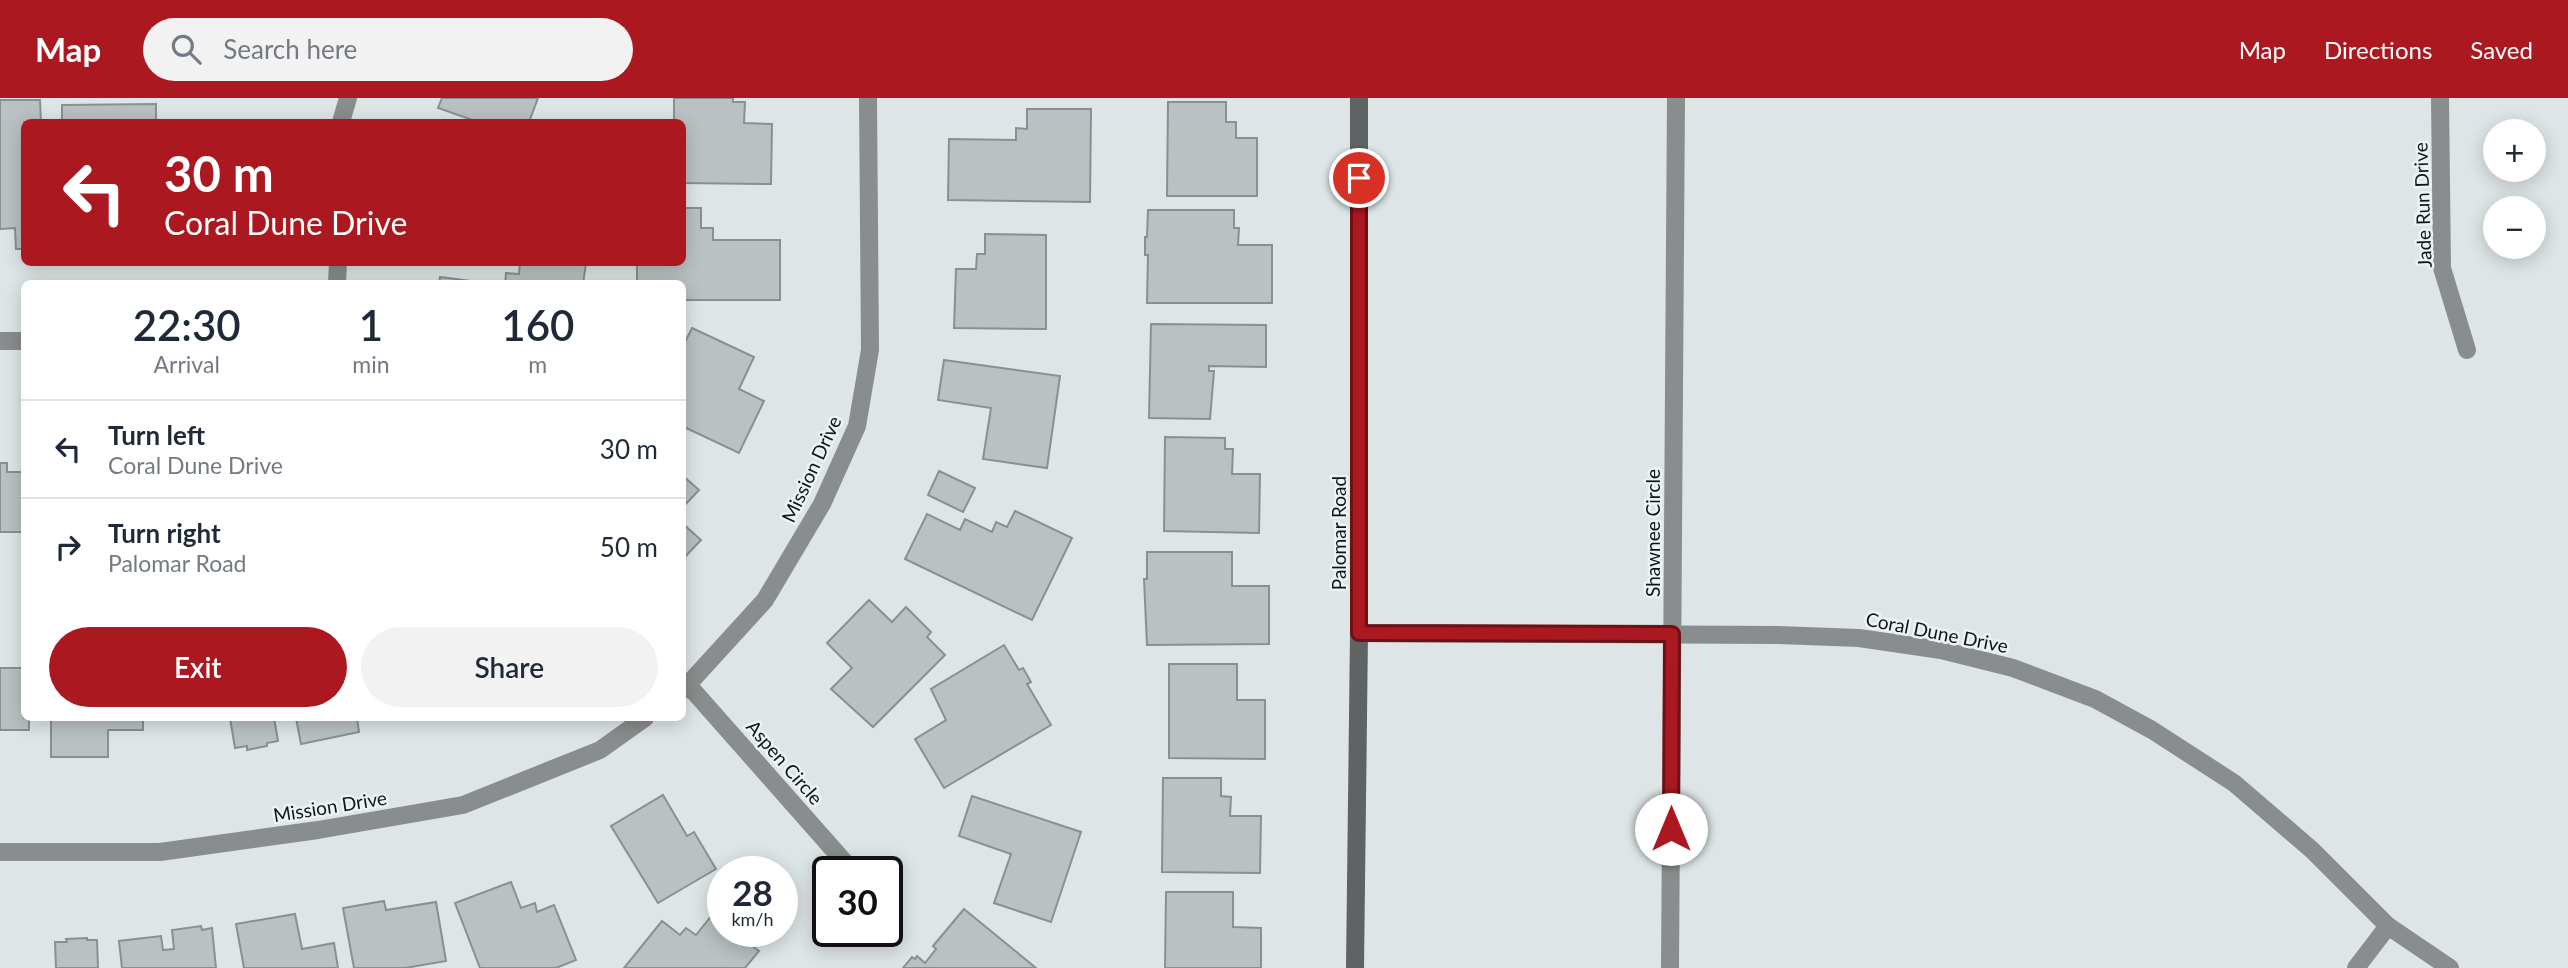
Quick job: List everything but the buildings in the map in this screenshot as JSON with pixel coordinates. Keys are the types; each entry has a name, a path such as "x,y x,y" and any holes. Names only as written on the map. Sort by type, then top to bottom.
{"street":[{"path":"342,119 348,98"},
{"name":"Mission Drive","path":"686,688 765,600 822,504 857,426 870,350 868,98"},
{"name":"Palomar Road","path":"1355,968 1359,633 1359,98"},
{"name":"Shawnee Circle","path":"1670,968 1676,98"},
{"name":"Jade Run Drive","path":"2440,98 2442,268 2467,350"},
{"path":"0,341 21,341"},
{"name":"Coral Dune Drive","path":"1359,633 1672,634 1859,638 1941,650 2013,668 2095,699 2152,730 2234,783 2312,850 2388,926 2450,968"},
{"name":"Aspen Circle","path":"686,688 839,856"},
{"name":"Mission Drive","path":"0,852 160,852 318,830 463,805 600,750 641,721"},
{"path":"2356,968 2388,926"}],"route":[{"path":"1359,178 1359,633 1672,634 1671,829"}]}
